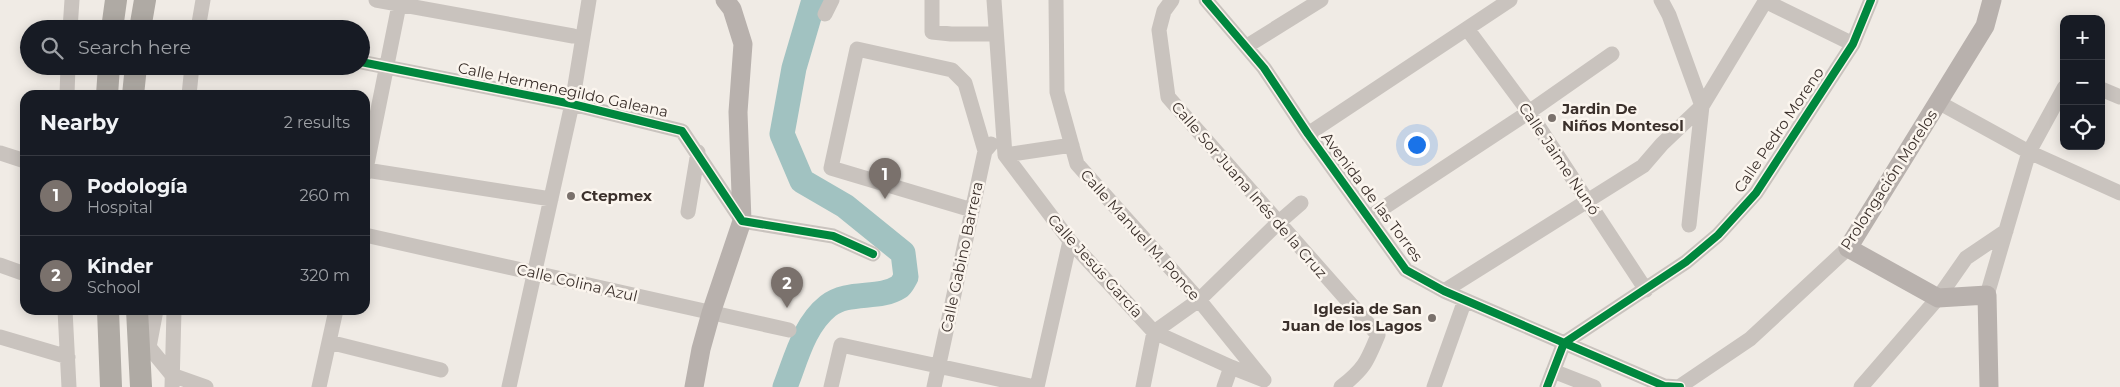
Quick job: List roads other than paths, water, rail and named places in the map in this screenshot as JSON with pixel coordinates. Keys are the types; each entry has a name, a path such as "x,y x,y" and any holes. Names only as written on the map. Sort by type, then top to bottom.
{"highway":[{"path":"113,20 116,0"},
{"path":"142,20 145,0"},
{"path":"107,90 108,75"},
{"path":"134,90 135,75"},
{"path":"108,315 110,387"},
{"path":"137,315 141,387"}],"main road":[{"path":"694,387 701,349 711,313 742,221 738,112 743,44 732,9 725,0"},
{"name":"Prolongación Morelos","path":"1848,248 1985,26 1992,0"},
{"path":"1848,248 1938,298 1987,295 1989,387"}],"street":[{"path":"71,20 72,0"},
{"path":"200,20 203,0"},
{"path":"376,0 574,36"},
{"path":"509,387 572,104 589,0"},
{"path":"825,14 832,0"},
{"path":"932,0 932,32 996,34"},
{"name":"Calle Jesús García","path":"994,0 1005,155 1070,241 1154,332 1268,384"},
{"name":"Calle Manuel M. Ponce","path":"1056,0 1057,92 1077,164 1199,300 1268,384"},
{"name":"Calle Sor Juana Inés de la Cruz","path":"1172,0 1164,11 1159,30 1168,97 1378,335 1367,362 1358,374 1341,387"},
{"name":"Avenida de las Torres","path":"1206,0 1264,68 1308,134 1406,270 1444,291 1664,386 1680,387"},
{"path":"1247,46 1321,0"},
{"path":"1308,134 1468,30 1510,0"},
{"path":"1661,0 1669,15 1702,106 1689,225"},
{"name":"Calle Pedro Moreno","path":"1564,343 1686,262 1718,235 1756,193 1853,44 1871,0"},
{"path":"1444,291 1643,166 1662,144 1702,106 1765,1 1853,44"},
{"path":"370,148 399,3"},
{"name":"Calle Jaime Nunó","path":"1468,30 1529,112 1646,290"},
{"path":"972,210 831,168 857,49 952,70 965,83 985,151"},
{"path":"1368,218 1529,112 1612,54"},
{"name":"Calle Hermenegildo Galeana","path":"370,64 572,104 682,131 698,152 742,221"},
{"path":"67,90 68,75"},
{"path":"190,90 191,75"},
{"path":"2105,91 2120,97"},
{"path":"1987,295 2029,152 2060,95"},
{"path":"1938,102 2029,152 2120,193"},
{"name":"Calle Gabino Barrera","path":"934,387 985,151 1002,132"},
{"path":"1005,155 1072,145"},
{"path":"688,212 698,152"},
{"path":"0,153 20,159"},
{"path":"370,173 551,199"},
{"path":"1143,387 1154,332 1199,300 1301,203"},
{"path":"742,221 833,236 873,254"},
{"path":"1857,386 1938,298 1966,258 2006,231"},
{"name":"Calle Colina Azul","path":"370,236 789,330"},
{"path":"831,387 841,345 1036,387 1070,241"},
{"name":"Prolongación Morelos","path":"1680,387 1750,339 1848,248"},
{"path":"0,265 20,272"},
{"path":"1434,387 1465,300"},
{"path":"65,315 69,387"},
{"path":"155,315 149,347 172,381 206,387"},
{"path":"172,381 174,315"},
{"path":"319,387 335,315"},
{"path":"0,337 68,357"},
{"path":"330,342 441,370"},
{"path":"1546,387 1564,343"},
{"path":"1224,387 1231,367"},
{"path":"1553,371 1594,387"}],"waterway":[{"path":"785,387 807,333 828,306 845,298 891,291 900,286 906,277 903,253 845,206 802,181 782,134 794,68 814,0"}],"place":[{"name":"Jardin De Niños Montesol","path":"1552,118"},
{"name":"Ctepmex","path":"571,196"},
{"name":"Podología","path":"885,199"},
{"name":"Kinder","path":"787,308"},
{"name":"Iglesia de San Juan de los Lagos","path":"1432,318"}]}
